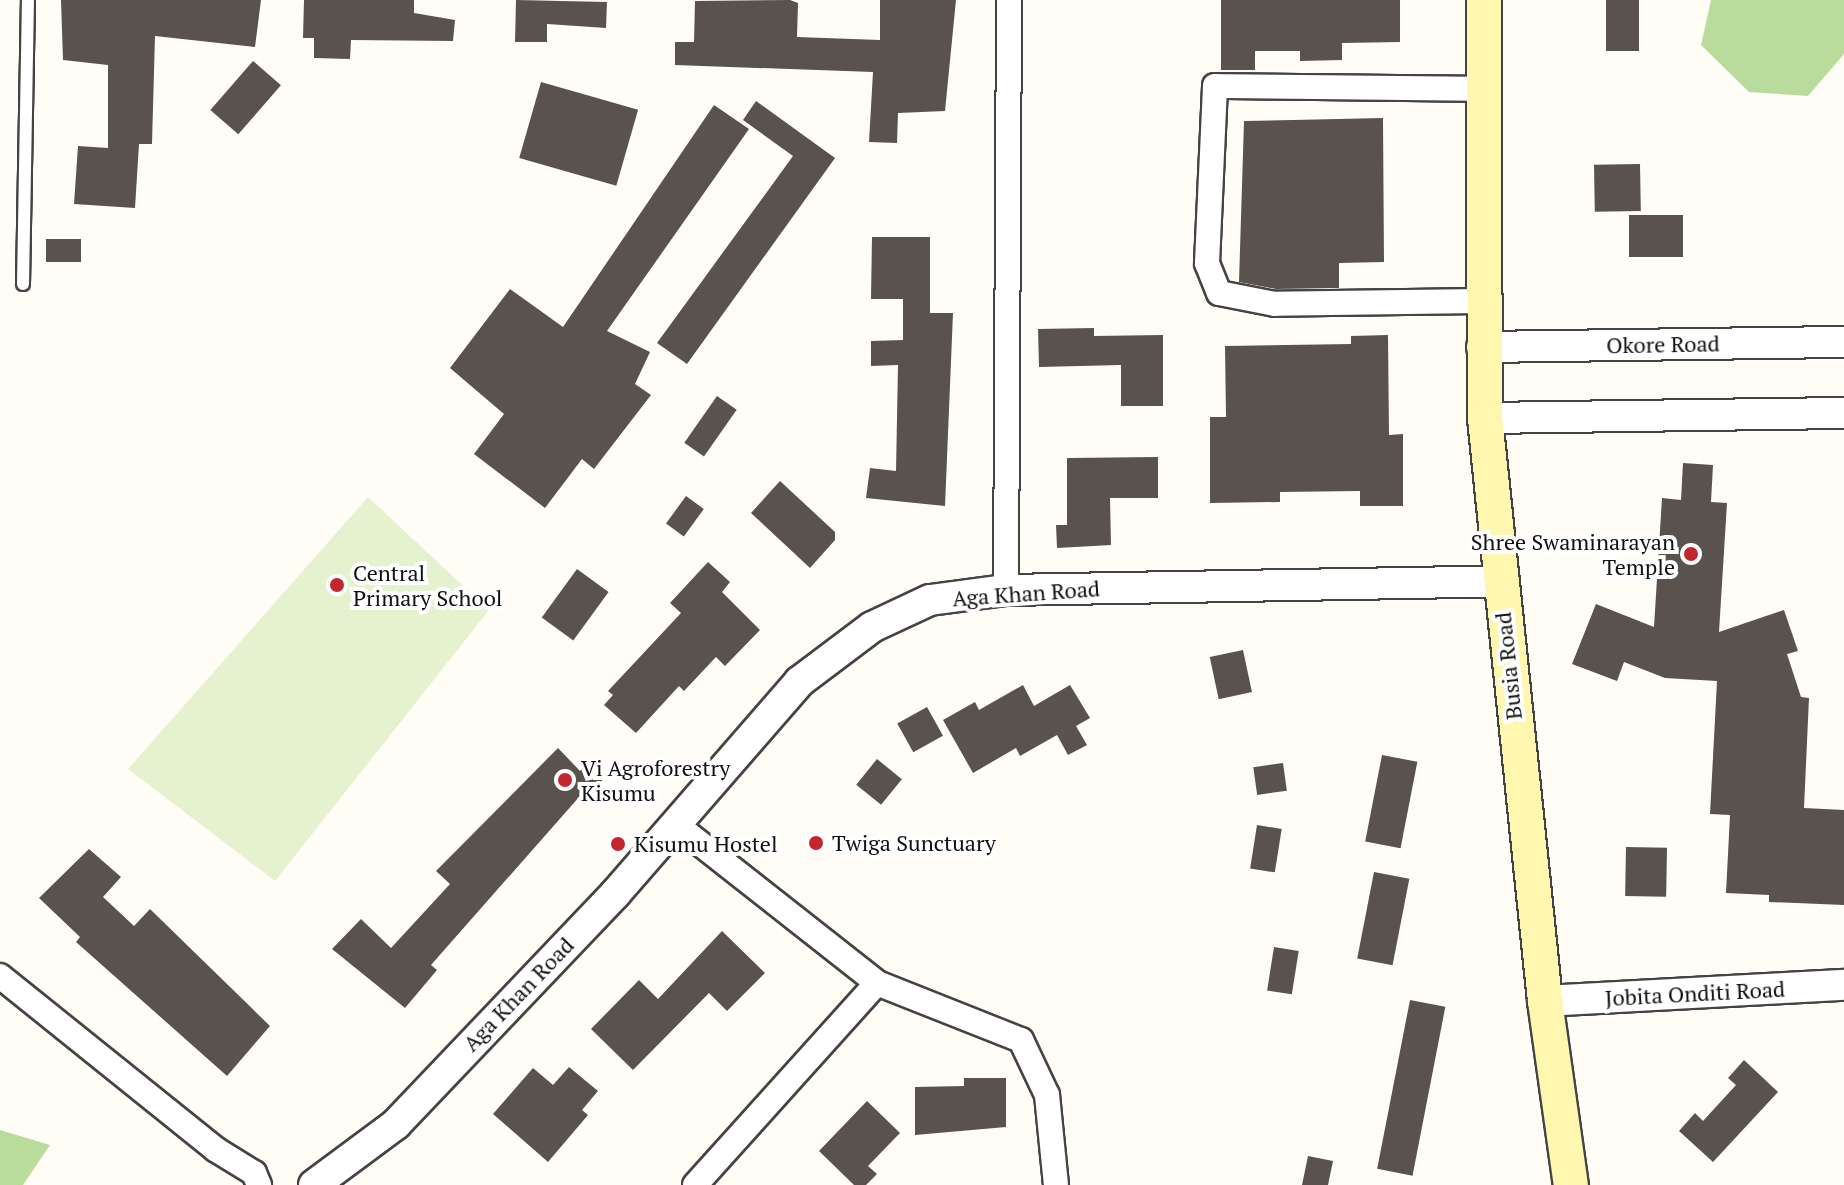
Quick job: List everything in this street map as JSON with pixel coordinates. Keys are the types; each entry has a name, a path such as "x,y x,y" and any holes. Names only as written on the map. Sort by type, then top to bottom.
{"main road":[{"name":"Busia Road","path":"1484,0 1480,301 1485,418 1498,581 1545,1001 1571,1185"}],"street":[{"path":"1006,590 1009,0"},
{"path":"1480,301 1275,304 1219,293 1207,263 1215,86 1483,89"},
{"name":"Okore Road","path":"1482,347 1844,342"},
{"path":"1485,418 1844,413"},
{"name":"Aga Khan Road","path":"314,1185 396,1124 615,894 799,682 839,648 930,600 1006,590 1498,581"},
{"path":"674,823 877,983 1021,1040 1047,1095 1056,1185"},
{"path":"0,976 215,1149 254,1173 259,1185"},
{"path":"695,1185 877,983"},
{"name":"Jobita Onditi Road","path":"1545,1001 1844,985"}],"lane":[{"path":"23,284 28,0"}],"green space":[{"path":"1711,0 1844,0 1844,54 1808,96 1749,92 1701,45"},
{"path":"368,497 489,610 275,881 128,769"},
{"path":"0,1130 50,1145 23,1185 0,1185"}],"building":[{"path":"61,0 261,0 255,47 155,36 152,144 139,144 135,208 74,204 78,146 108,148 108,65 63,60"},
{"path":"304,0 414,0 414,13 455,20 453,41 351,40 350,59 314,58 314,38 303,38"},
{"path":"516,0 607,2 606,28 547,24 547,42 515,42"},
{"path":"790,0 798,3 797,37 880,40 880,0 956,0 945,111 898,113 897,143 869,142 873,72 675,65 675,42 694,42 695,1"},
{"path":"1221,0 1400,0 1400,42 1342,43 1342,60 1300,61 1300,51 1255,51 1255,70 1221,70"},
{"path":"1606,0 1639,0 1639,51 1606,51"},
{"path":"253,61 281,85 238,134 210,110"},
{"path":"541,82 638,110 616,186 519,158"},
{"path":"756,101 835,158 687,364 657,343 793,156 743,120"},
{"path":"714,105 749,129 607,331 650,352 635,384 651,395 594,469 582,459 545,508 474,454 504,414 450,368 510,289 563,327"},
{"path":"1383,118 1384,262 1339,263 1339,288 1276,289 1239,282 1244,121"},
{"path":"1640,164 1641,211 1595,212 1594,165"},
{"path":"1629,215 1683,215 1683,257 1629,257"},
{"path":"872,237 930,237 930,313 953,313 945,506 866,498 870,468 896,471 898,365 871,366 871,341 903,340 903,299 871,299"},
{"path":"46,239 81,239 81,262 46,262"},
{"path":"1094,328 1094,336 1163,335 1163,406 1121,406 1121,365 1039,367 1038,329"},
{"path":"1388,335 1389,435 1403,434 1403,506 1360,506 1360,491 1280,492 1280,502 1210,503 1210,417 1226,417 1225,346 1351,344 1351,336"},
{"path":"717,396 737,410 704,456 684,443"},
{"path":"1158,457 1158,498 1110,498 1111,545 1057,548 1056,525 1067,525 1067,458"},
{"path":"1683,463 1713,465 1711,502 1727,503 1719,632 1784,610 1798,651 1787,654 1801,697 1809,698 1804,808 1844,810 1844,905 1769,902 1769,895 1726,893 1730,815 1710,814 1717,681 1665,678 1624,662 1617,681 1572,664 1596,604 1654,627 1662,498 1681,500"},
{"path":"780,481 835,532 835,540 810,568 751,513"},
{"path":"686,496 704,509 684,536 666,524"},
{"path":"708,562 730,582 722,592 760,630 725,666 716,657 684,691 679,686 636,733 604,705 613,695 608,691 681,613 670,603"},
{"path":"577,569 609,592 573,640 542,618"},
{"path":"1243,650 1252,692 1219,699 1210,657"},
{"path":"1023,685 1034,706 1070,685 1090,718 1076,726 1087,745 1068,755 1057,735 1020,756 1016,748 973,773 943,720 975,702 979,710"},
{"path":"927,707 943,736 913,752 897,723"},
{"path":"558,748 580,771 588,761 606,776 592,792 587,788 431,965 437,970 405,1008 332,949 361,919 391,948 450,884 436,871"},
{"path":"1382,755 1417,762 1401,848 1365,841"},
{"path":"877,759 902,779 881,805 856,785"},
{"path":"1283,763 1287,791 1257,795 1253,767"},
{"path":"1257,825 1282,829 1275,872 1250,868"},
{"path":"1626,847 1667,848 1666,897 1625,896"},
{"path":"89,849 121,877 103,897 134,926 150,909 270,1026 227,1076 76,942 80,937 39,898"},
{"path":"1374,872 1409,879 1393,965 1357,958"},
{"path":"722,931 765,973 727,1011 709,993 633,1070 591,1029 639,980 658,999"},
{"path":"1274,947 1299,951 1292,994 1267,990"},
{"path":"1410,1000 1445,1007 1413,1176 1377,1169"},
{"path":"1744,1060 1778,1092 1713,1162 1679,1131 1695,1113 1703,1121 1736,1085 1728,1078"},
{"path":"569,1067 598,1091 582,1110 588,1115 548,1162 493,1114 533,1068 553,1085"},
{"path":"964,1078 1006,1078 1006,1127 915,1135 915,1087 964,1086"},
{"path":"867,1101 900,1133 868,1166 877,1174 866,1185 854,1185 819,1151"},
{"path":"1308,1156 1333,1161 1328,1185 1302,1185"}],"place":[{"name":"Shree Swaminarayan Temple","path":"1691,554"},
{"name":"Central Primary School","path":"337,585"},
{"name":"Vi Agroforestry Kisumu","path":"565,780"},
{"name":"Twiga Sunctuary","path":"816,843"},
{"name":"Kisumu Hostel","path":"618,844"}]}
